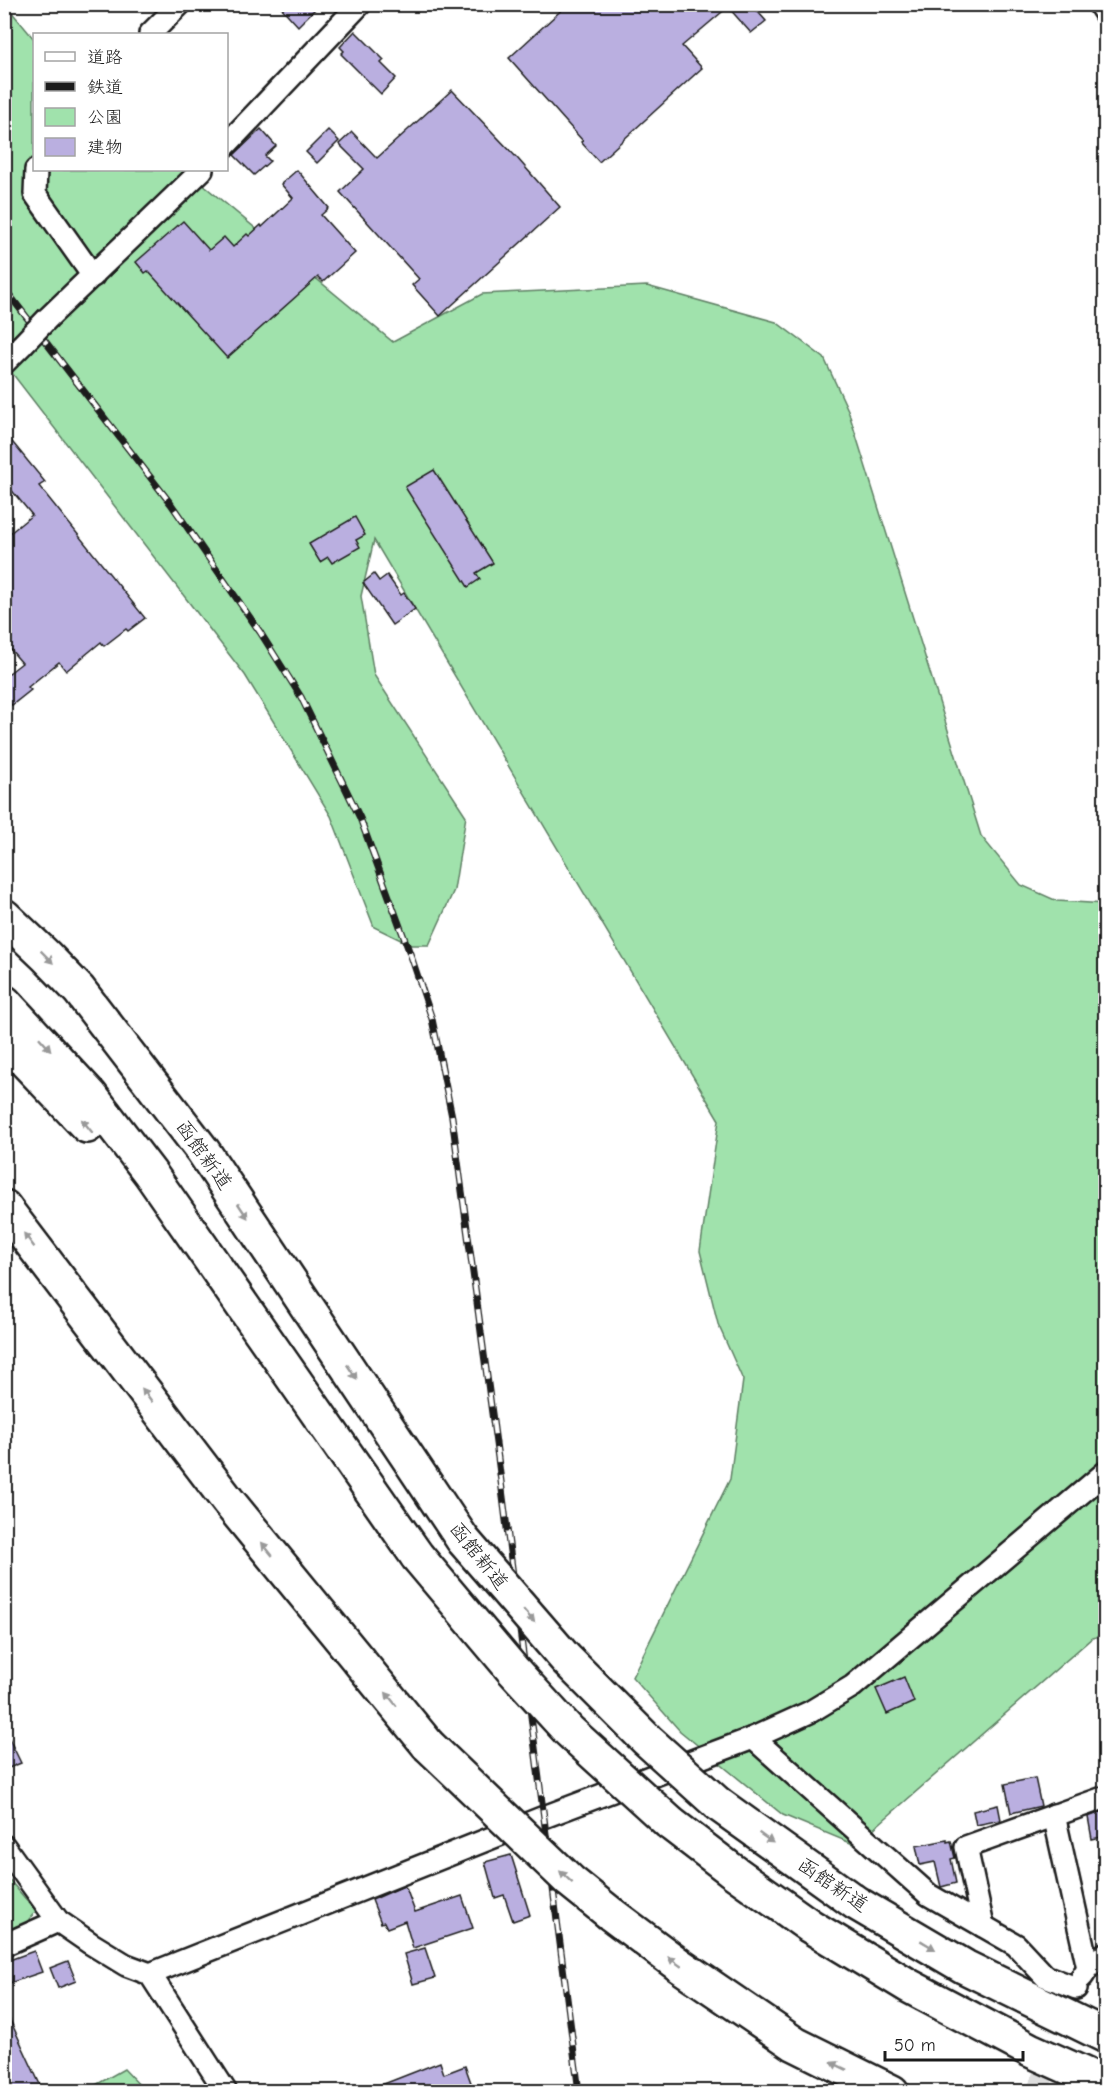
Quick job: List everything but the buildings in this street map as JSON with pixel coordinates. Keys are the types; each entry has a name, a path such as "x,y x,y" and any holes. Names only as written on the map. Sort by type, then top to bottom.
{"highway":[{"name":"函館新道","path":"4,916 79,990 203,1151 463,1540 567,1659 647,1740 718,1804 856,1903 965,1967 1106,2036"},
{"path":"4,1002 91,1096 150,1173 417,1556"},
{"path":"4,1039 75,1111 134,1184 417,1556 513,1670 569,1731 670,1823 810,1926 909,1986 1030,2050 1106,2084"},
{"path":"4,1207 228,1501 428,1745 570,1881 611,1914 680,1965 795,2044 892,2091"}],"street":[{"path":"151,33 180,4"},
{"path":"228,143 360,4"},
{"path":"1099,4 1106,15"},
{"path":"36,171 35,194 93,276"},
{"path":"4,363 201,171"},
{"path":"150,1974 544,1817 753,1738 810,1712 853,1686 1106,1472"},
{"path":"753,1738 929,1895 1016,1946 1045,1976 1073,1997 1088,1968 1106,1953"},
{"path":"983,1926 966,1846 1106,1797"},
{"path":"1054,1815 1088,1968"},
{"path":"4,1846 58,1921 126,1965 150,1974 226,2091"},
{"path":"4,1945 58,1921"}],"green space":[{"path":"5,4 33,38 33,171 186,171 393,342 482,294 647,286 776,322 824,358 848,410 981,836 1021,885 1057,901 1106,904 1105,1635 1092,1638 855,1845 783,1815 680,1731 632,1677 730,1479 743,1380 718,1324 700,1251 719,1120 374,540 361,596 374,675 466,816 454,890 429,945 411,945 374,927 331,816 245,675 5,364"},
{"path":"6,1876 36,1911 20,1930 4,1935 4,1877"},
{"path":"124,2069 145,2091 85,2091"}],"tunnel":[{"path":"1037,2092 1069,2006"}],"railway":[{"path":"4,288 171,504 260,632 301,697 360,818 432,1019 452,1117 579,2092"}]}
